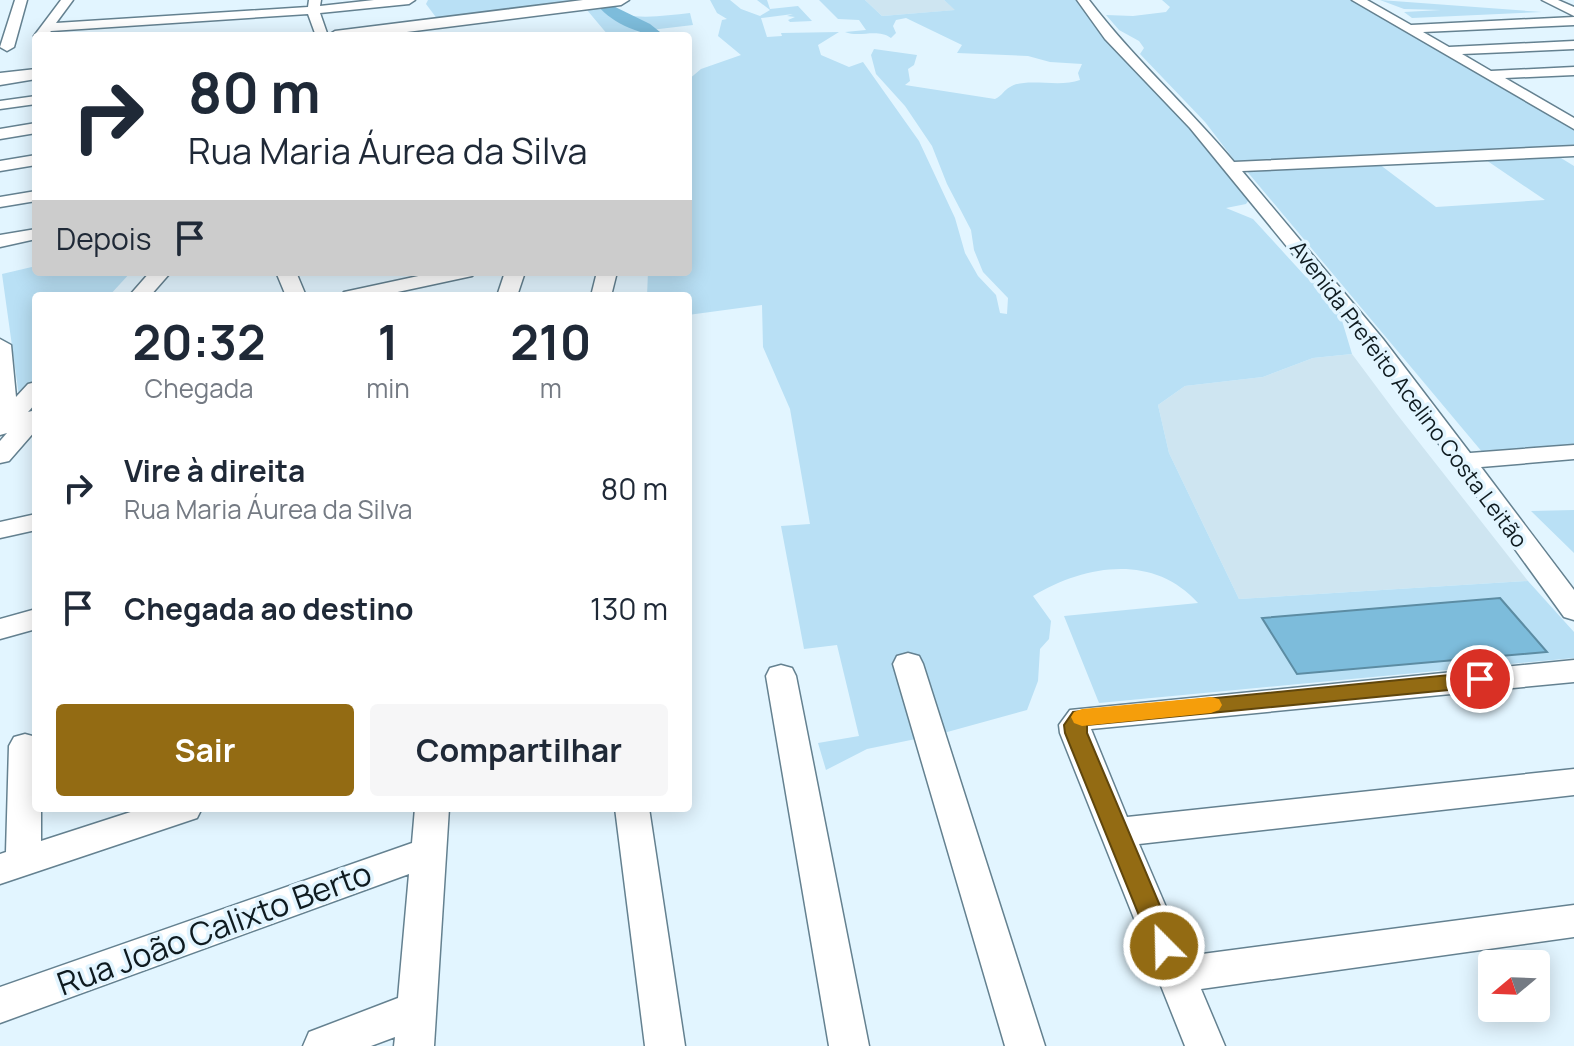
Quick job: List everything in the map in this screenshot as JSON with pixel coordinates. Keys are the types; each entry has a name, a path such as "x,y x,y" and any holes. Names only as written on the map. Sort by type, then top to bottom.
{"main road":[{"path":"375,32 621,0"},
{"path":"0,79 32,75"}],"street":[{"path":"21,0 27,41"},
{"path":"180,18 188,0"},
{"path":"87,32 180,18 314,5 409,0"},
{"name":"Avenida Prefeito Acelino Costa Leitão","path":"1083,0 1110,36 1195,125 1376,343 1574,610"},
{"path":"1358,0 1574,124"},
{"path":"1548,0 1574,12"},
{"path":"1564,0 1574,4"},
{"path":"314,5 321,32"},
{"path":"37,32 67,6"},
{"path":"1408,29 1574,21"},
{"path":"136,32 157,32"},
{"path":"1446,51 1574,45"},
{"path":"1489,75 1574,71"},
{"path":"1535,102 1561,100"},
{"path":"0,105 32,101"},
{"path":"0,134 32,129"},
{"path":"1229,167 1574,151"},
{"path":"0,166 32,161"},
{"path":"0,202 32,197"},
{"path":"0,241 32,235"},
{"path":"367,292 430,276"},
{"path":"126,292 147,281"},
{"path":"1,359 3,426"},
{"path":"3,426 32,393"},
{"path":"0,455 32,420"},
{"path":"0,455 32,448"},
{"path":"1462,461 1574,452"},
{"path":"0,530 32,523"},
{"path":"0,629 32,620"},
{"path":"908,664 1025,1046"},
{"path":"1205,1046 1076,733 1075,725 1081,718 1574,671"},
{"path":"781,676 849,1046"},
{"path":"20,748 11,865 173,812"},
{"path":"1116,832 1574,782"},
{"path":"323,1046 416,1027 432,812"},
{"path":"633,812 665,1046"},
{"name":"Rua João Calixto Berto","path":"0,1005 429,852"},
{"path":"1176,975 1574,921"}],"shaded area":[{"path":"428,0 590,0 438,20 426,4"},
{"path":"710,0 730,0 741,9 760,16 770,10 757,0 767,0 770,9 798,6 812,21 790,22 788,20 795,17 787,16 793,14 761,18 767,37 782,36 781,33 839,32 818,45 821,55 849,67 863,62 919,141 955,218 965,253 978,276 996,295 1000,313 1007,314 1008,298 983,272 974,250 971,230 932,146 905,106 876,74 871,55 874,49 917,55 914,65 908,69 910,81 905,85 995,99 1017,84 1080,80 1078,73 1082,64 1050,62 1028,56 957,53 962,45 906,18 896,20 893,26 896,33 891,38 880,34 851,34 845,32 866,30 859,20 838,19 819,0 865,0 882,16 955,10 944,0 1077,0 1103,37 1166,95 1251,197 1246,204 1226,208 1253,219 1306,277 1341,302 1340,314 1352,354 1313,358 1263,377 1185,386 1158,405 1169,453 1239,599 1528,581 1574,632 1574,658 1099,703 1064,616 1198,603 1161,576 1118,569 1096,571 1053,585 1033,596 1051,621 1049,639 1040,649 1038,681 1027,710 940,734 867,749 826,770 818,743 859,736 837,645 804,649 781,526 810,524 790,409 763,347 762,305 692,314 692,292 647,292 648,276 692,276 692,77 701,69 741,55 718,36 722,20 727,19 717,13"},
{"path":"865,0 944,0 956,10 882,16"},
{"path":"1162,0 1354,0 1574,127 1574,149 1238,165 1205,122 1140,54 1144,48 1139,41 1119,30 1106,15 1166,12 1170,7"},
{"path":"1380,0 1542,12 1412,18 1404,12 1441,10 1404,9"},
{"path":"603,6 634,16 690,13 693,25 605,32 587,10"},
{"path":"1556,155 1574,166 1574,445 1483,453 1245,169 1379,164 1436,207 1545,200 1483,158"},
{"path":"32,267 32,276 127,276 113,292 32,292 32,381 19,396 2,274"},
{"path":"1352,354 1528,581 1239,599 1169,453 1158,405 1185,386 1263,377 1313,358"},
{"path":"1574,510 1574,553 1531,511"},
{"path":"1500,598 1547,652 1297,674 1262,618"}],"waterway":[{"path":"605,6 651,32"}],"slow traffic":[{"path":"1082,717 1211,705"}],"route":[{"path":"1164,946 1076,733 1075,725 1081,718 1480,679"}]}
